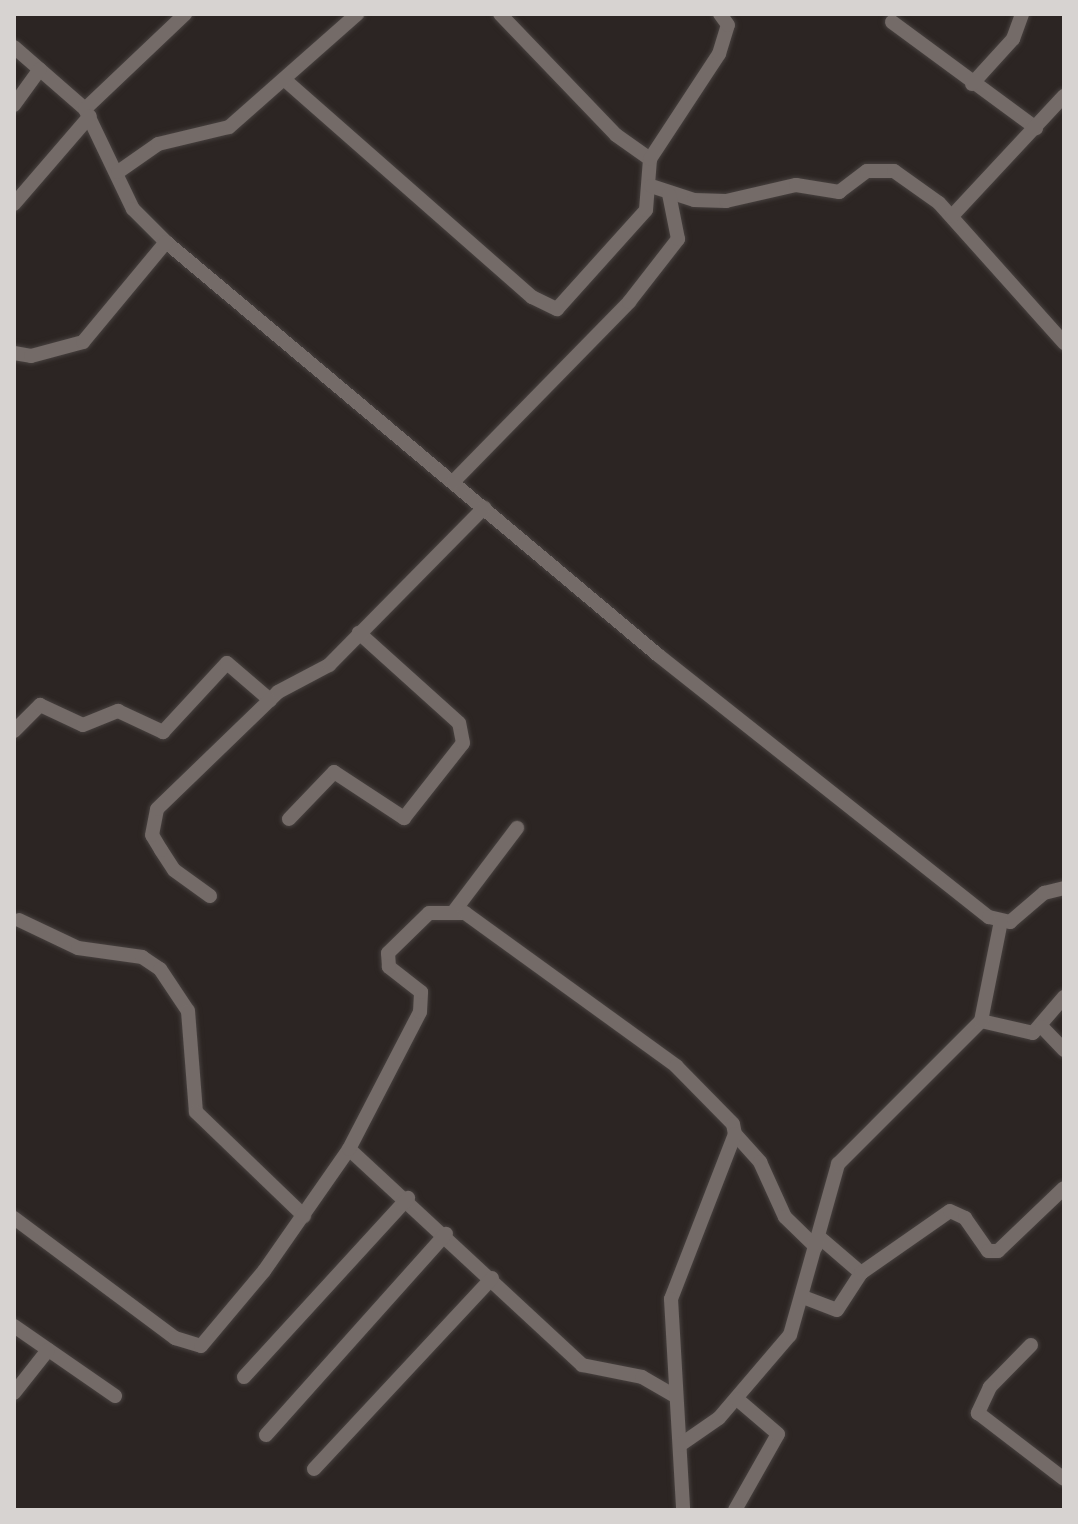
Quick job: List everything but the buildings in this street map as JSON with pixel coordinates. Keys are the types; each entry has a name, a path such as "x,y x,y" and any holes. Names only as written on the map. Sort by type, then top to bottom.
{"street":[{"path":"14,204 88,112 185,14"},
{"path":"500,14 616,135 650,159"},
{"path":"285,80 545,307 563,307 646,210 651,186 650,159 719,54 728,25 720,14"},
{"path":"972,84 1013,39 1022,14"},
{"path":"118,172 158,144 229,127 285,80 352,16"},
{"path":"892,22 972,84 1036,128"},
{"path":"14,47 88,112 133,209 166,242 484,508 1001,921"},
{"path":"14,105 40,69"},
{"path":"952,216 1064,96"},
{"path":"651,186 669,194 726,201 796,185 829,193 880,167 928,193 1064,343"},
{"path":"453,482 618,313 678,239 669,194"},
{"path":"14,353 31,356 83,342 166,242"},
{"path":"210,896 174,870 151,820 270,700 316,676 484,508"},
{"path":"289,819 334,772 404,818 463,743 459,723 359,633"},
{"path":"14,731 40,705 83,725 118,711 163,732 227,663 270,700"},
{"path":"455,910 517,828"},
{"path":"1001,921 1064,888"},
{"path":"14,1218 190,1346 212,1337 304,1216 349,1149 423,1002 389,967 388,953 429,913 455,910 676,1066 718,1105 735,1134 760,1162 785,1217 861,1273"},
{"path":"19,920 78,948 142,957 160,969 188,1011 196,1112 304,1216"},
{"path":"680,1445 737,1399 790,1335 845,1150 981,1021 1001,921"},
{"path":"981,1021 1023,1033 1042,1027 1064,997"},
{"path":"1042,1027 1064,1050"},
{"path":"683,1510 671,1299 735,1134"},
{"path":"349,1149 408,1198 582,1365 642,1377 675,1396"},
{"path":"803,1297 833,1312 861,1273 950,1211 965,1218 988,1251 998,1251 1064,1188"},
{"path":"244,1377 408,1198"},
{"path":"266,1435 446,1234"},
{"path":"314,1469 492,1278"},
{"path":"14,1326 115,1396"},
{"path":"1031,1345 990,1387 978,1413 1064,1479"},
{"path":"14,1393 48,1350"},
{"path":"735,1510 778,1434 737,1399"}]}
